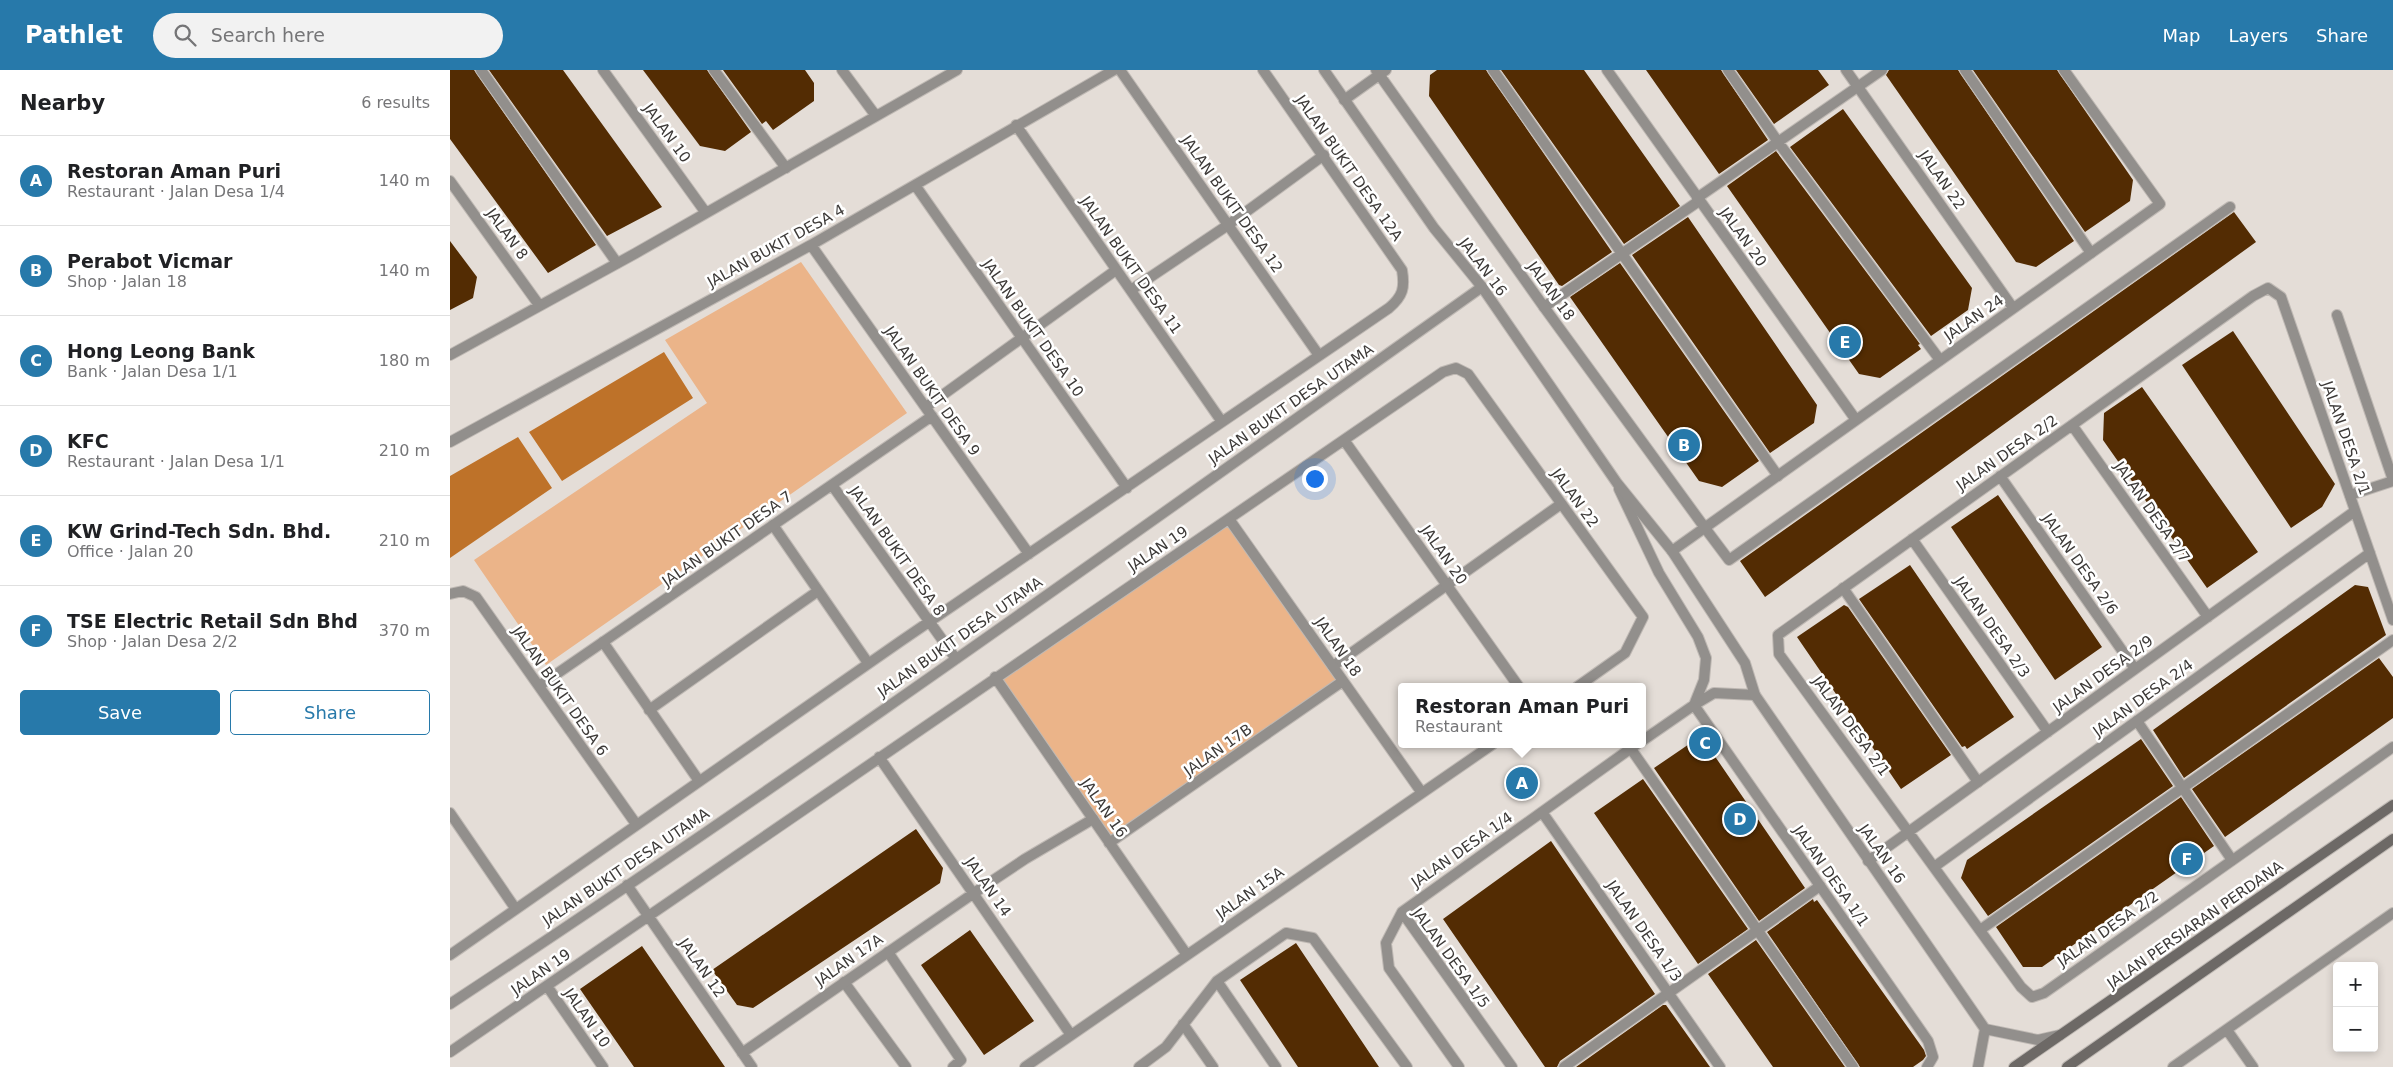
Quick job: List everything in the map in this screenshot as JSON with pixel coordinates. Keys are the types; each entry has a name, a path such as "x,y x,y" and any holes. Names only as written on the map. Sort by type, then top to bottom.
{"main road":[{"name":"JALAN PERSIARAN PERDANA","path":"2014,1067 2393,805"},
{"path":"2067,1067 2393,839"}],"street":[{"path":"482,70 617,264"},
{"name":"JALAN 10","path":"603,70 706,213"},
{"path":"714,70 786,168"},
{"path":"842,70 876,116"},
{"path":"450,355 617,264 957,70"},
{"name":"JALAN BUKIT DESA 4","path":"450,442 811,245 1114,70"},
{"name":"JALAN BUKIT DESA 12","path":"1120,70 1318,354"},
{"name":"JALAN BUKIT DESA 12A","path":"1263,70 1324,155 1402,270 1405,285"},
{"name":"JALAN 16","path":"1324,70 1434,228 1482,287 1617,483 1672,552 1745,663 1755,695 1985,1029"},
{"path":"1493,70 1778,476"},
{"name":"JALAN 20","path":"1607,70 1856,420"},
{"path":"1728,70 1778,142 1940,360"},
{"name":"JALAN 22","path":"1846,70 2014,308"},
{"path":"1544,307 1882,70"},
{"path":"1965,70 2091,253"},
{"name":"JALAN 24","path":"1672,552 2160,204 2064,70"},
{"path":"1344,100 1380,72"},
{"name":"JALAN 18","path":"1380,72 1544,307 1729,560 2230,207"},
{"name":"JALAN BUKIT DESA 11","path":"1016,125 1222,422"},
{"path":"1131,290 1228,225 1324,155"},
{"name":"JALAN 8","path":"450,181 539,305"},
{"name":"JALAN BUKIT DESA 10","path":"915,186 1126,488"},
{"name":"JALAN BUKIT DESA 9","path":"811,245 1029,554"},
{"name":"JALAN BUKIT DESA 7","path":"539,686 832,485 929,412 1022,338 1116,270"},
{"name":"JALAN BUKIT DESA UTAMA","path":"450,955 868,663 1126,488 1318,354 1389,308 1400,298 1405,285"},
{"name":"JALAN BUKIT DESA UTAMA","path":"450,1004 956,659 1482,287"},
{"name":"JALAN DESA 2/1","path":"2253,296 2268,288 2281,297 2393,620"},
{"name":"JALAN DESA 2/2","path":"1778,635 2253,296"},
{"path":"2337,315 2393,481 2350,496"},
{"name":"JALAN 22","path":"1456,368 1468,374 1643,617 1625,653 1583,683"},
{"name":"JALAN 19","path":"450,1052 995,677 1444,372 1456,368"},
{"name":"JALAN DESA 2/7","path":"2072,425 2208,617"},
{"name":"JALAN 20","path":"1344,440 1516,683"},
{"name":"JALAN DESA 2/6","path":"2000,476 2135,669"},
{"name":"JALAN 16","path":"1617,483 1659,573 1698,638 1706,658 1704,680 1694,705"},
{"name":"JALAN BUKIT DESA 8","path":"832,485 956,659"},
{"path":"1333,666 1561,504"},
{"name":"JALAN DESA 2/9","path":"1868,861 2355,511"},
{"name":"JALAN 18","path":"1229,519 1422,793"},
{"path":"773,525 868,663"},
{"name":"JALAN DESA 2/3","path":"1912,539 2048,732"},
{"name":"JALAN DESA 2/4","path":"1934,867 2370,553"},
{"path":"1843,588 1978,782"},
{"name":"JALAN BUKIT DESA 6","path":"450,594 463,591 476,597 636,824"},
{"path":"649,710 818,591"},
{"name":"JALAN DESA 2/1","path":"1778,635 1779,654 1909,832"},
{"path":"1980,930 2393,640"},
{"path":"603,642 699,781"},
{"name":"JALAN 16","path":"995,677 1187,955"},
{"name":"JALAN 17B","path":"1109,843 1343,681"},
{"path":"1646,738 1714,693 1755,695"},
{"name":"JALAN DESA 1/1","path":"1694,705 1928,1041 1933,1057 1927,1067"},
{"path":"2137,721 2232,860"},
{"name":"JALAN DESA 2/2","path":"1909,832 2021,987 2032,997 2044,993 2393,747"},
{"name":"JALAN 15A","path":"1024,1067 1487,748"},
{"name":"JALAN DESA 1/4","path":"1402,912 1631,748"},
{"path":"1635,748 1853,1067"},
{"name":"JALAN 14","path":"879,757 1071,1035"},
{"name":"JALAN DESA 1/3","path":"1542,812 1720,1067"},
{"path":"450,813 516,908"},
{"name":"JALAN 17A","path":"742,1052 1025,859 1093,818"},
{"name":"JALAN 12","path":"627,885 752,1067"},
{"path":"1564,1067 1820,886"},
{"name":"JALAN DESA 1/5","path":"1460,1067 1389,968 1386,943 1402,912 1512,1067"},
{"path":"2173,1067 2393,913"},
{"path":"1139,1067 1166,1047 1217,981 1286,932 1314,938 1407,1067"},
{"path":"888,952 961,1060 953,1067"},
{"path":"1217,981 1276,1067"},
{"path":"844,982 906,1067"},
{"name":"JALAN 10","path":"547,986 603,1067"},
{"path":"1182,1024 1213,1067"},
{"path":"1978,1067 1985,1029 2038,1040 2064,1034"},
{"path":"2227,1030 2253,1067"}],"shaded area":[{"path":"801,262 907,413 546,665 474,560 707,403 665,340"},
{"path":"664,352 693,398 562,481 529,432"},
{"path":"518,437 552,488 450,558 450,476"},
{"path":"1229,519 1343,681 1109,843 995,677"}],"building":[{"path":"450,70 474,70 596,245 548,273 450,139"},
{"path":"489,70 563,70 662,207 607,236"},
{"path":"643,70 707,70 751,132 725,151 700,146"},
{"path":"723,70 805,70 814,83 814,101 773,130 766,121 762,124"},
{"path":"1437,70 1486,70 1612,252 1562,286 1559,285 1429,96 1430,75"},
{"path":"1501,70 1584,70 1680,206 1624,244"},
{"path":"1646,70 1721,70 1768,140 1719,174"},
{"path":"1736,70 1818,70 1829,85 1774,124"},
{"path":"1889,70 1958,70 2074,241 2036,267 2016,262 1886,75"},
{"path":"1973,70 2057,70 2133,180 2130,201 2085,232"},
{"path":"1843,109 1972,288 1968,310 1931,336 1790,147"},
{"path":"1776,151 1920,344 1918,345 1921,349 1880,378 1859,374 1727,186"},
{"path":"2234,212 2256,242 1765,597 1740,561"},
{"path":"1688,217 1817,405 1814,423 1770,453 1632,255"},
{"path":"450,241 477,277 473,298 450,310"},
{"path":"1620,263 1759,461 1722,487 1699,481 1570,297"},
{"path":"2233,331 2335,484 2322,507 2291,528 2182,365"},
{"path":"2142,387 2258,552 2207,588 2103,440 2104,413"},
{"path":"1998,495 2102,647 2055,680 1951,527"},
{"path":"1910,565 2014,717 1967,749 1965,746 1962,747 1859,599"},
{"path":"2355,585 2368,587 2386,635 2184,778 2153,730"},
{"path":"1844,605 1848,607 1951,755 1901,789 1797,637"},
{"path":"2379,658 2393,677 2393,718 2225,837 2192,789"},
{"path":"1701,736 1805,888 1759,921 1654,768"},
{"path":"2141,739 2173,786 1988,916 1961,878 1967,860"},
{"path":"1643,779 1748,929 1698,964 1594,813"},
{"path":"2181,797 2214,846 2042,967 2023,967 1996,927"},
{"path":"916,829 943,868 940,883 753,1008 737,1005 712,970"},
{"path":"1551,841 1655,994 1560,1061 1557,1067 1545,1067 1443,919"},
{"path":"1813,899 1814,902 1817,900 1924,1050 1926,1056 1913,1067 1860,1067 1767,932"},
{"path":"970,930 1034,1021 984,1055 921,965"},
{"path":"1756,940 1845,1067 1773,1067 1708,974"},
{"path":"1296,943 1379,1067 1298,1067 1240,980"},
{"path":"642,946 725,1067 634,1067 580,989"},
{"path":"1663,1005 1666,1005 1710,1067 1576,1067"}],"place":[{"name":"KW Grind-Tech Sdn. Bhd.","path":"1845,342"},
{"name":"Perabot Vicmar","path":"1684,445"},
{"name":"Hong Leong Bank","path":"1705,743"},
{"name":"Restoran Aman Puri","path":"1522,783"},
{"name":"KFC","path":"1740,819"},
{"name":"TSE Electric Retail Sdn Bhd","path":"2187,859"}]}
